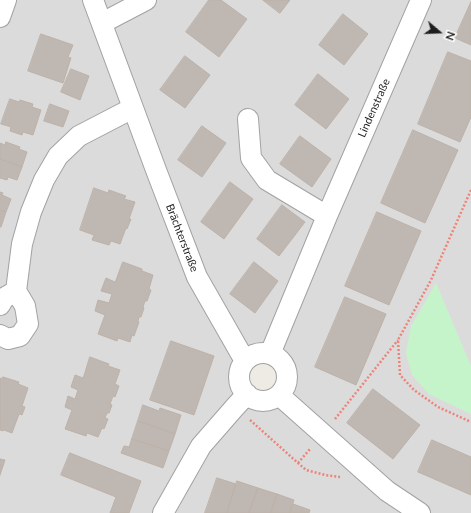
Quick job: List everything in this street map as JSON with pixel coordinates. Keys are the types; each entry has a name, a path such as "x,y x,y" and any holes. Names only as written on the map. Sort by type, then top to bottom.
{"street":[{"path":"0,17 6,0"},
{"name":"Brächterstraße","path":"93,0 197,277 245,361"},
{"path":"102,23 146,0"},
{"name":"Lindenstraße","path":"270,354 327,216 421,0"},
{"path":"0,335 8,340 20,336 28,324 25,306 16,291 22,244 31,212 44,180 58,156 78,136 133,108"},
{"path":"248,119 251,158 267,180 327,216"},
{"path":"0,305 4,298 16,291"},
{"path":"163,513 201,446 241,400 243,389 240,382 240,374 245,361 256,354 263,353 270,354 282,362 286,368 287,375 286,383 279,395 273,399 266,400 253,398 241,400"},
{"path":"279,395 322,435 387,491 420,513"}],"path":[{"path":"322,435 398,340 431,280 471,190"},
{"path":"398,340 400,375 414,390 438,407 471,422"},
{"path":"241,400 298,464 306,470 325,475 374,480"}],"shaded area":[{"path":"0,0 471,0 471,513 427,513 283,395 291,379 285,358 276,351 259,346 247,354 236,365 233,381 240,393 159,513 0,513"},
{"path":"254,401 263,403 273,401 414,513 166,513 204,445"}],"green space":[{"path":"436,283 471,366 471,414 429,394 412,375 406,353 411,326"}],"building":[{"path":"209,0 221,0 247,19 219,57 186,32"},
{"path":"263,0 290,0 280,13"},
{"path":"471,2 471,45 455,38"},
{"path":"343,14 368,34 344,65 319,45"},
{"path":"41,34 73,45 68,57 71,58 63,83 28,71"},
{"path":"448,52 471,61 471,117 460,142 418,124"},
{"path":"185,56 210,75 185,108 160,90"},
{"path":"71,69 89,76 80,100 61,92"},
{"path":"318,74 349,99 326,129 295,105"},
{"path":"10,99 33,104 32,107 41,110 33,135 23,132 22,135 10,131 11,127 1,124"},
{"path":"50,104 69,111 63,127 44,121"},
{"path":"202,126 226,143 202,177 178,160"},
{"path":"413,130 458,150 425,223 381,203"},
{"path":"300,136 331,159 312,187 280,164"},
{"path":"6,142 20,147 19,149 27,152 22,167 0,159 0,143 5,145"},
{"path":"0,159 22,167 17,180 8,177 7,180 0,178"},
{"path":"230,182 253,199 224,239 201,222"},
{"path":"94,188 108,193 109,190 126,196 124,199 135,202 129,219 131,219 120,244 111,241 109,245 92,240 94,235 80,230"},
{"path":"0,192 3,193 2,195 11,199 6,212 0,210"},
{"path":"282,205 305,222 279,256 257,239"},
{"path":"0,210 6,212 1,227 0,227"},
{"path":"377,212 421,231 389,305 345,286"},
{"path":"123,262 153,275 149,289 151,290 147,301 145,301 141,317 139,317 139,322 134,336 132,335 130,342 118,338 117,341 98,334 105,315 95,311 98,300 109,303 112,294 101,291 106,278 115,282"},
{"path":"254,262 278,281 255,313 230,294"},
{"path":"345,297 386,314 356,385 315,367"},
{"path":"171,341 214,356 194,415 150,400"},
{"path":"90,357 120,370 115,384 119,386 115,397 113,396 110,404 112,405 109,413 107,413 105,418 108,419 104,429 102,428 98,437 87,433 86,436 65,429 72,410 65,407 68,396 75,399 78,390 71,387 75,375 83,378"},
{"path":"3,377 19,382 18,384 28,388 22,406 25,407 22,415 19,414 12,433 0,430 0,378 3,379"},
{"path":"373,389 420,425 393,459 347,423"},
{"path":"143,405 159,411 160,408 181,415 175,434 138,421"},
{"path":"138,421 175,434 169,451 132,439"},
{"path":"132,439 169,451 163,468 121,453 124,446 129,447"},
{"path":"432,440 471,457 471,495 418,472"},
{"path":"70,453 141,481 129,513 110,513 116,497 61,475"},
{"path":"0,459 5,460 0,475"},
{"path":"217,478 236,484 227,513 205,513"},
{"path":"237,481 258,488 249,513 227,513"},
{"path":"258,488 277,494 271,513 249,513"},
{"path":"277,494 294,500 290,513 271,513"},
{"path":"293,504 310,510 309,513 290,513"}]}
